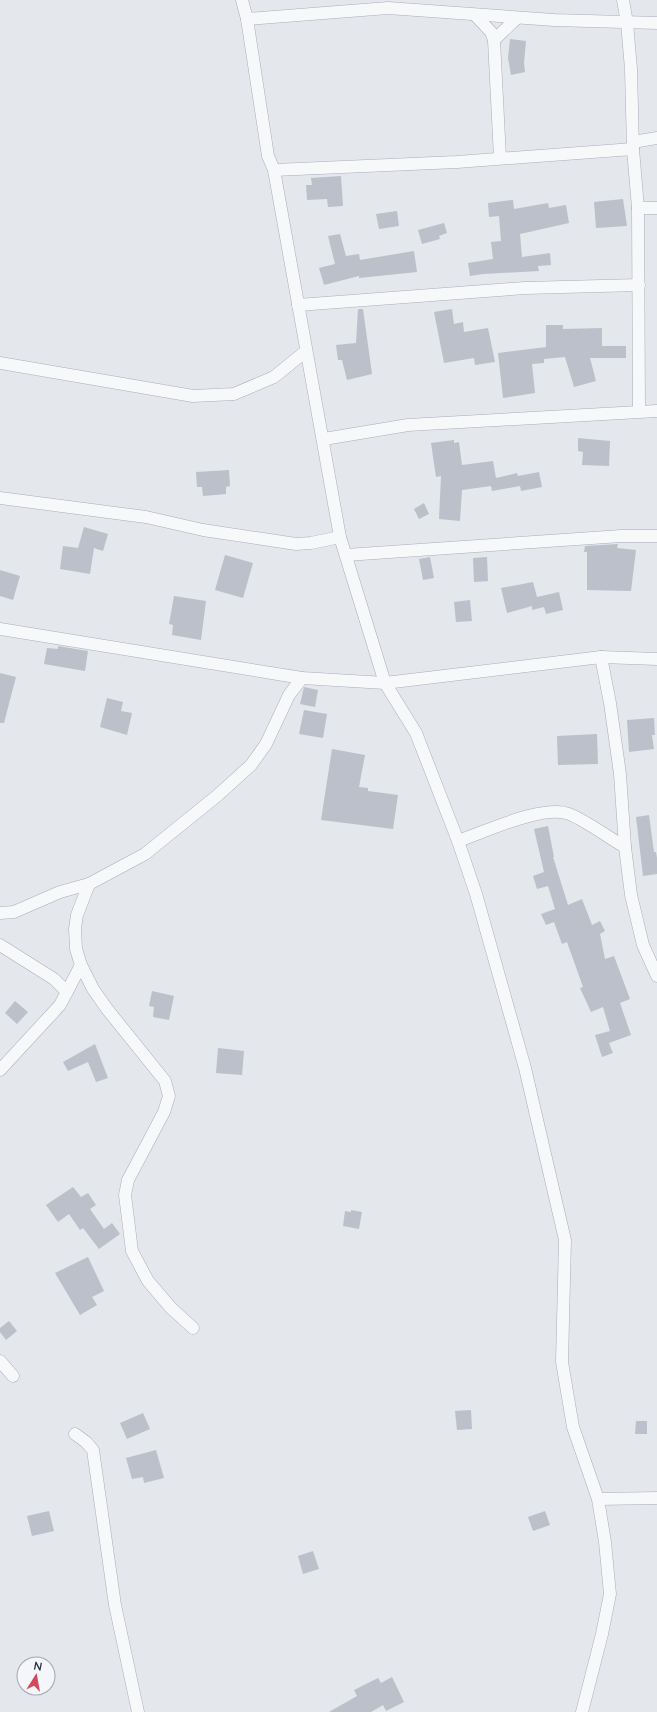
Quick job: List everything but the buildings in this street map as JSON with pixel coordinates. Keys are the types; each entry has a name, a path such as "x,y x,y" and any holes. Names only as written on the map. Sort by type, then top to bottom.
{"street":[{"path":"242,0 247,19 268,156 274,170 306,351 324,439 340,537 385,683 416,733 458,841 476,894 525,1068 564,1240 562,1362 573,1427 598,1499 605,1542 610,1594 602,1634 582,1712"},
{"path":"623,0 627,23 631,70 633,146 638,208 639,411"},
{"path":"247,19 388,8 517,18 657,23"},
{"path":"475,15 492,32 494,40 500,158"},
{"path":"494,40 517,18"},
{"path":"274,170 457,162 633,146 657,138"},
{"path":"638,208 657,208"},
{"path":"298,305 525,288 639,285"},
{"path":"0,363 193,396 234,394 274,377 306,351"},
{"path":"324,439 408,425 657,411"},
{"path":"0,498 146,517 203,530 296,544 311,543 340,537"},
{"path":"346,555 621,536 657,536"},
{"path":"0,629 302,678 385,683 601,657 657,659"},
{"path":"601,657 610,703 620,774 625,847 631,895 643,945 657,976"},
{"path":"0,913 14,912 60,892 89,884 145,854 218,795 251,765 266,744 289,696 302,678"},
{"path":"458,841 536,814 555,811 570,814 625,847"},
{"path":"89,884 77,915 75,930 76,949 81,965 93,989 107,1009 165,1081 169,1096 164,1112 128,1180 125,1195 132,1251 148,1281 193,1328"},
{"path":"0,945 54,979 67,992"},
{"path":"0,1070 60,1005 81,965"},
{"path":"0,1361 13,1376"},
{"path":"75,1434 94,1450 115,1605 138,1712"},
{"path":"598,1499 657,1498"}]}
